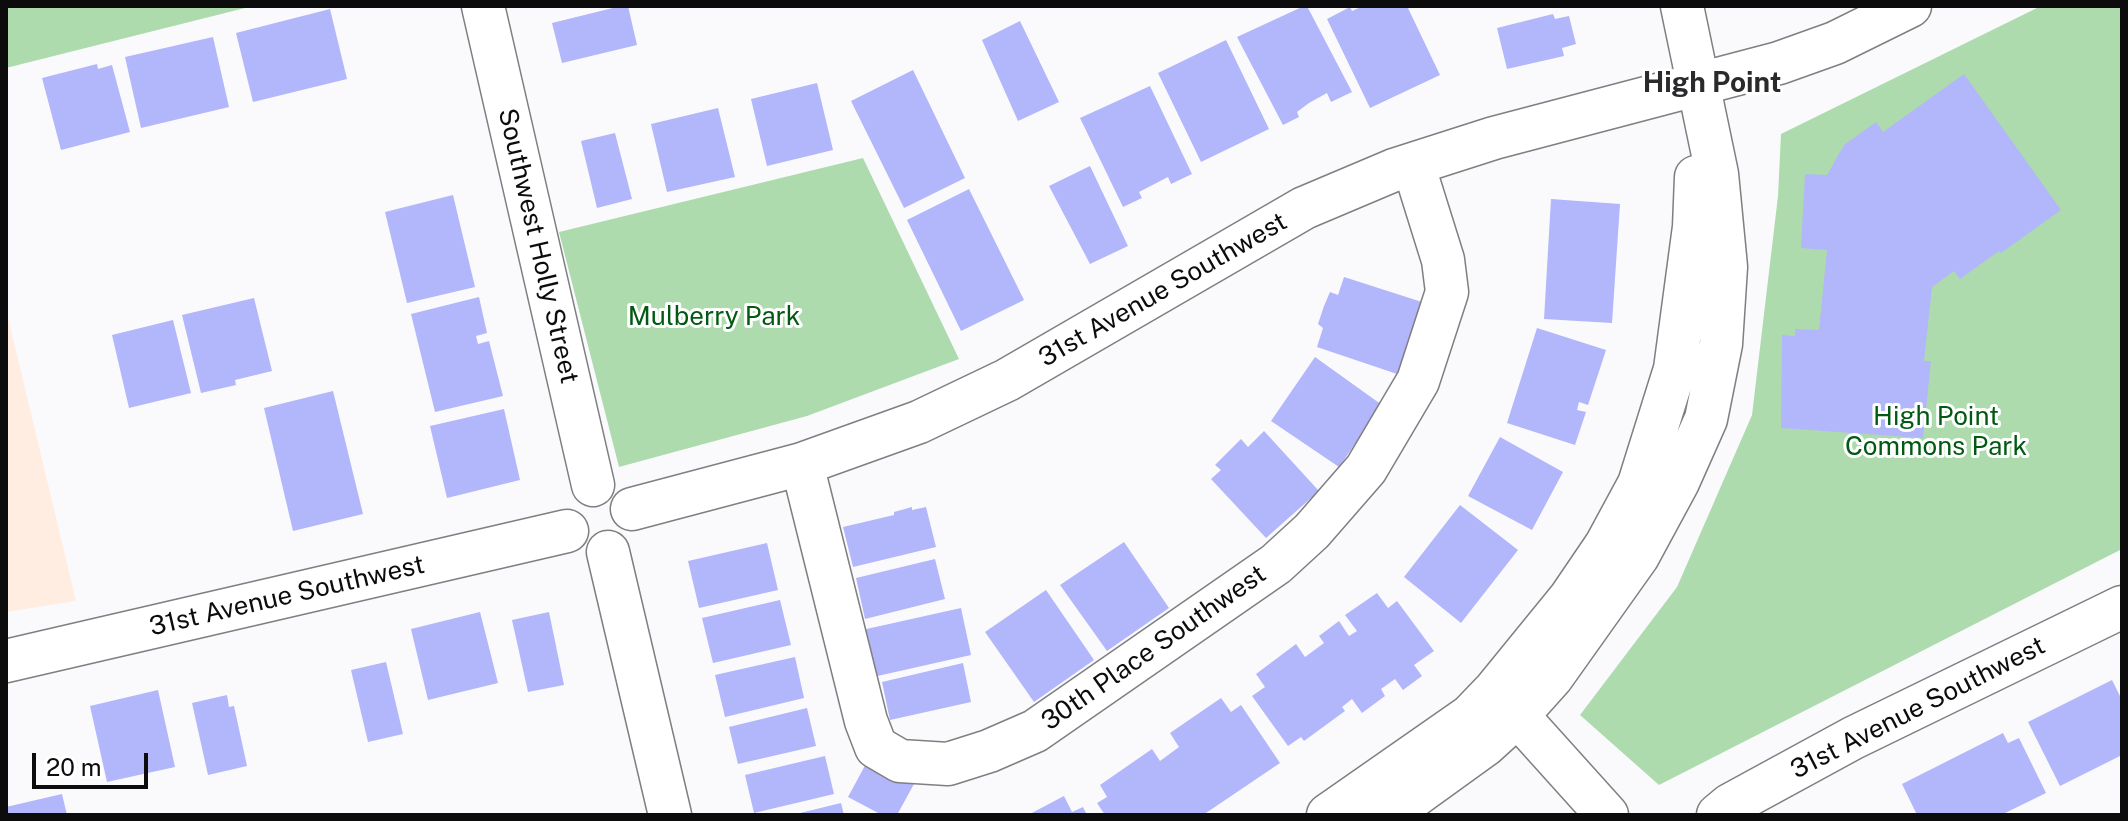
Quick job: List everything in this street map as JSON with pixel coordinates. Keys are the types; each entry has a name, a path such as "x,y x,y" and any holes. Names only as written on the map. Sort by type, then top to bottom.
{"street":[{"name":"Southwest Holly Street","path":"483,6 593,485"},
{"path":"1388,815 1479,749 1506,703 1579,642 1638,556 1678,482 1706,419 1721,344 1726,267 1717,174 1682,6"},
{"name":"31st Avenue Southwest","path":"632,509 802,464 919,422 1007,380 1304,208 1413,164 1494,138 1779,63 1835,43 1910,6"},
{"name":"30th Place Southwest","path":"802,464 866,721 876,747 900,761 948,764 1035,731 1276,564 1312,531 1366,469 1418,381 1447,292 1443,260 1413,164"},
{"path":"593,485 616,489 625,496 632,509 633,526 629,536 623,544 608,552 582,549 567,531 567,507 582,489 593,485"},
{"name":"31st Avenue Southwest","path":"6,661 567,531"},
{"path":"608,552 670,815"},
{"name":"31st Avenue Southwest","path":"1718,815 1730,805 1853,738 2122,607"},
{"path":"1328,815 1470,716 1506,703"},
{"path":"1506,703 1607,815"}],"shaded area":[{"path":"6,309 76,601 6,612"}],"green space":[{"path":"6,6 253,6 6,68"},
{"name":"High Point Commons Park","path":"2041,6 2122,6 2122,549 1659,785 1580,715 1677,587 1752,415 1778,196 1781,134"},
{"name":"Mulberry Park","path":"863,158 959,359 807,416 619,467 559,232"}],"building":[{"path":"628,6 637,45 562,63 552,23"},
{"path":"1307,6 1352,92 1331,102 1327,93 1297,112 1299,117 1283,125 1237,37"},
{"path":"1363,6 1407,6 1440,75 1370,108 1327,19 1350,7 1352,11"},
{"path":"330,9 347,79 253,102 236,33"},
{"path":"1553,14 1555,19 1569,16 1576,44 1562,48 1564,56 1507,69 1497,28"},
{"path":"1020,21 1059,102 1018,121 982,40"},
{"path":"213,37 229,107 141,128 125,57"},
{"path":"1226,40 1269,129 1201,162 1158,73"},
{"path":"97,64 98,69 112,65 130,132 61,150 42,78"},
{"path":"913,70 965,178 904,208 851,101"},
{"path":"1964,74 2061,210 1960,279 1954,271 1932,287 1924,361 1931,361 1923,438 1781,428 1782,335 1795,336 1795,329 1819,330 1827,250 1801,248 1805,174 1827,175 1844,145 1876,122 1883,132"},
{"path":"817,83 833,150 767,166 751,99"},
{"path":"1150,86 1192,174 1171,184 1168,177 1139,192 1142,198 1123,207 1080,118"},
{"path":"718,108 735,177 667,192 651,124"},
{"path":"615,133 632,199 597,208 581,141"},
{"path":"1090,166 1128,246 1090,264 1049,186"},
{"path":"969,189 1024,300 961,331 907,220"},
{"path":"453,195 475,287 407,303 385,212"},
{"path":"1551,199 1620,204 1612,323 1544,319"},
{"path":"1344,277 1422,302 1400,375 1317,347 1323,328 1318,324 1324,306 1330,292 1338,295"},
{"path":"479,297 487,333 476,336 478,344 489,341 503,396 435,412 411,314"},
{"path":"254,298 272,371 235,380 236,385 201,393 182,315"},
{"path":"173,320 191,393 129,408 112,335"},
{"path":"1537,328 1606,350 1588,405 1579,402 1577,410 1586,412 1575,445 1507,423"},
{"path":"1315,357 1382,405 1339,467 1271,421"},
{"path":"333,391 363,514 293,531 264,408"},
{"path":"504,409 520,480 447,498 430,426"},
{"path":"1264,431 1319,491 1266,538 1211,479 1221,470 1215,465 1241,439 1248,447"},
{"path":"1500,437 1563,472 1532,530 1468,496"},
{"path":"1460,505 1518,550 1461,623 1404,577"},
{"path":"912,507 912,510 926,507 936,547 853,567 843,527 894,515 894,512"},
{"path":"1124,542 1169,608 1107,651 1060,585"},
{"path":"767,543 778,590 699,608 688,561"},
{"path":"935,559 945,599 865,619 856,578"},
{"path":"1046,590 1094,660 1034,702 985,632"},
{"path":"1377,593 1388,608 1397,601 1434,651 1414,665 1422,676 1403,690 1395,679 1381,689 1385,696 1362,713 1352,699 1342,707 1345,711 1304,741 1301,737 1288,746 1252,696 1265,687 1256,674 1296,644 1305,657 1324,643 1319,636 1339,621 1349,636 1357,631 1345,615"},
{"path":"780,600 791,645 713,663 702,618"},
{"path":"961,608 971,655 873,677 862,630"},
{"path":"480,612 498,683 428,700 411,629"},
{"path":"549,612 564,685 528,692 512,620"},
{"path":"795,657 804,698 725,717 715,675"},
{"path":"386,662 403,734 368,742 351,670"},
{"path":"963,663 971,702 890,720 882,682"},
{"path":"2112,680 2122,700 2122,755 2060,786 2028,722"},
{"path":"158,690 175,767 107,782 90,706"},
{"path":"227,695 229,707 234,706 247,766 208,775 192,703"},
{"path":"1221,698 1231,712 1241,705 1280,763 1203,815 1105,815 1097,803 1107,797 1100,785 1152,749 1160,761 1179,747 1170,733"},
{"path":"807,708 816,746 738,764 729,727"},
{"path":"2003,733 2008,743 2019,738 2046,793 2001,815 1917,815 1902,784"},
{"path":"825,756 834,794 754,813 745,775"},
{"path":"868,760 914,784 897,815 882,815 848,797"},
{"path":"62,794 67,815 6,815 6,807"},
{"path":"1064,796 1072,812 1083,807 1087,815 1028,815"},
{"path":"841,803 844,815 796,815 796,814"}],"district":[{"name":"High Point","path":"1712,83"}]}
